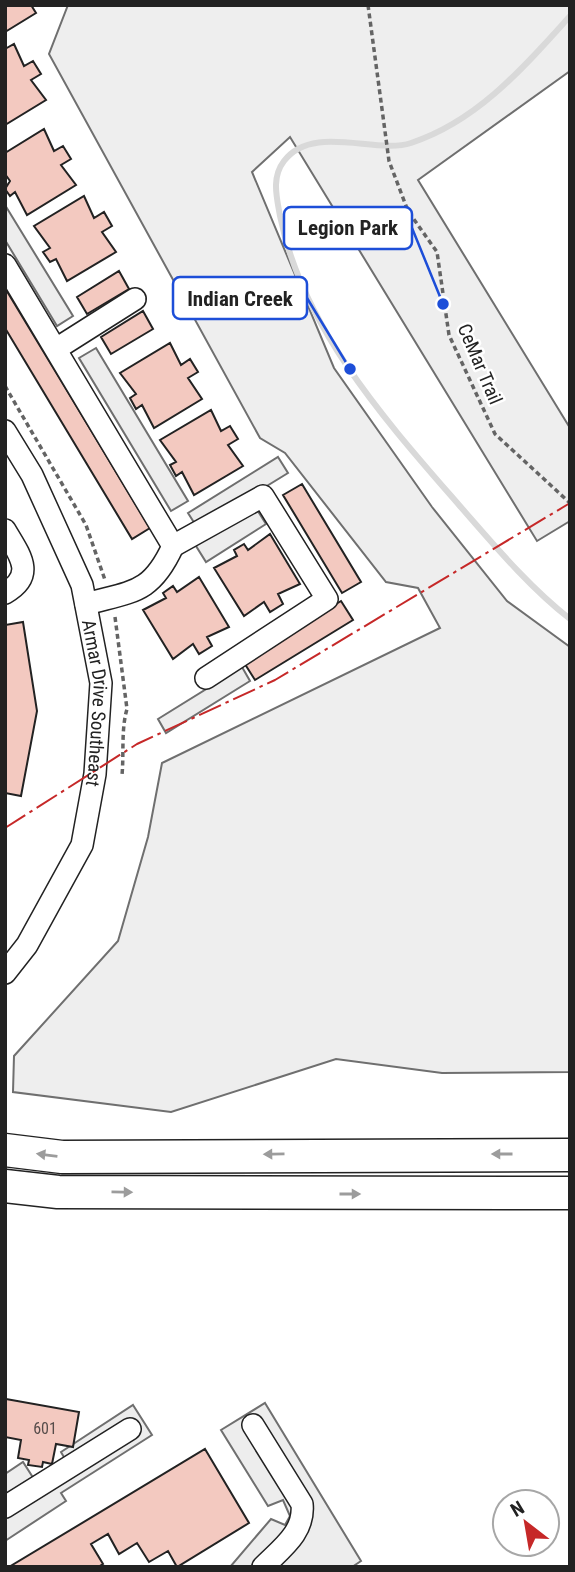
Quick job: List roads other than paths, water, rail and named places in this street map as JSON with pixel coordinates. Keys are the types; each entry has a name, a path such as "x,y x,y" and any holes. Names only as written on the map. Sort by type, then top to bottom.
{"highway":[{"path":"5,1150 62,1157 570,1155"},
{"path":"5,1186 85,1192 570,1193"}],"street":[{"path":"5,264 173,546"},
{"path":"55,349 135,299"},
{"name":"Armar Drive Southeast","path":"5,430 32,475 82,585 102,683 95,774 82,845 27,945 5,973"},
{"path":"86,604 142,589 162,571 173,546 263,496 327,599 205,677"},
{"path":"5,530 22,558 23,573 16,587 5,593"},
{"path":"253,1425 302,1504 303,1520 293,1537 263,1567"},
{"path":"5,1507 130,1429"}],"waterway":[{"path":"570,16 517,73 479,107 458,121 411,143 397,146 345,142 311,144 296,150 284,161 277,174 276,188 291,257 307,297 327,335 351,371 403,440 485,535 526,579 570,619"}],"place":[{"name":"Legion Park","path":"443,304"},
{"name":"Indian Creek","path":"350,369"}]}
